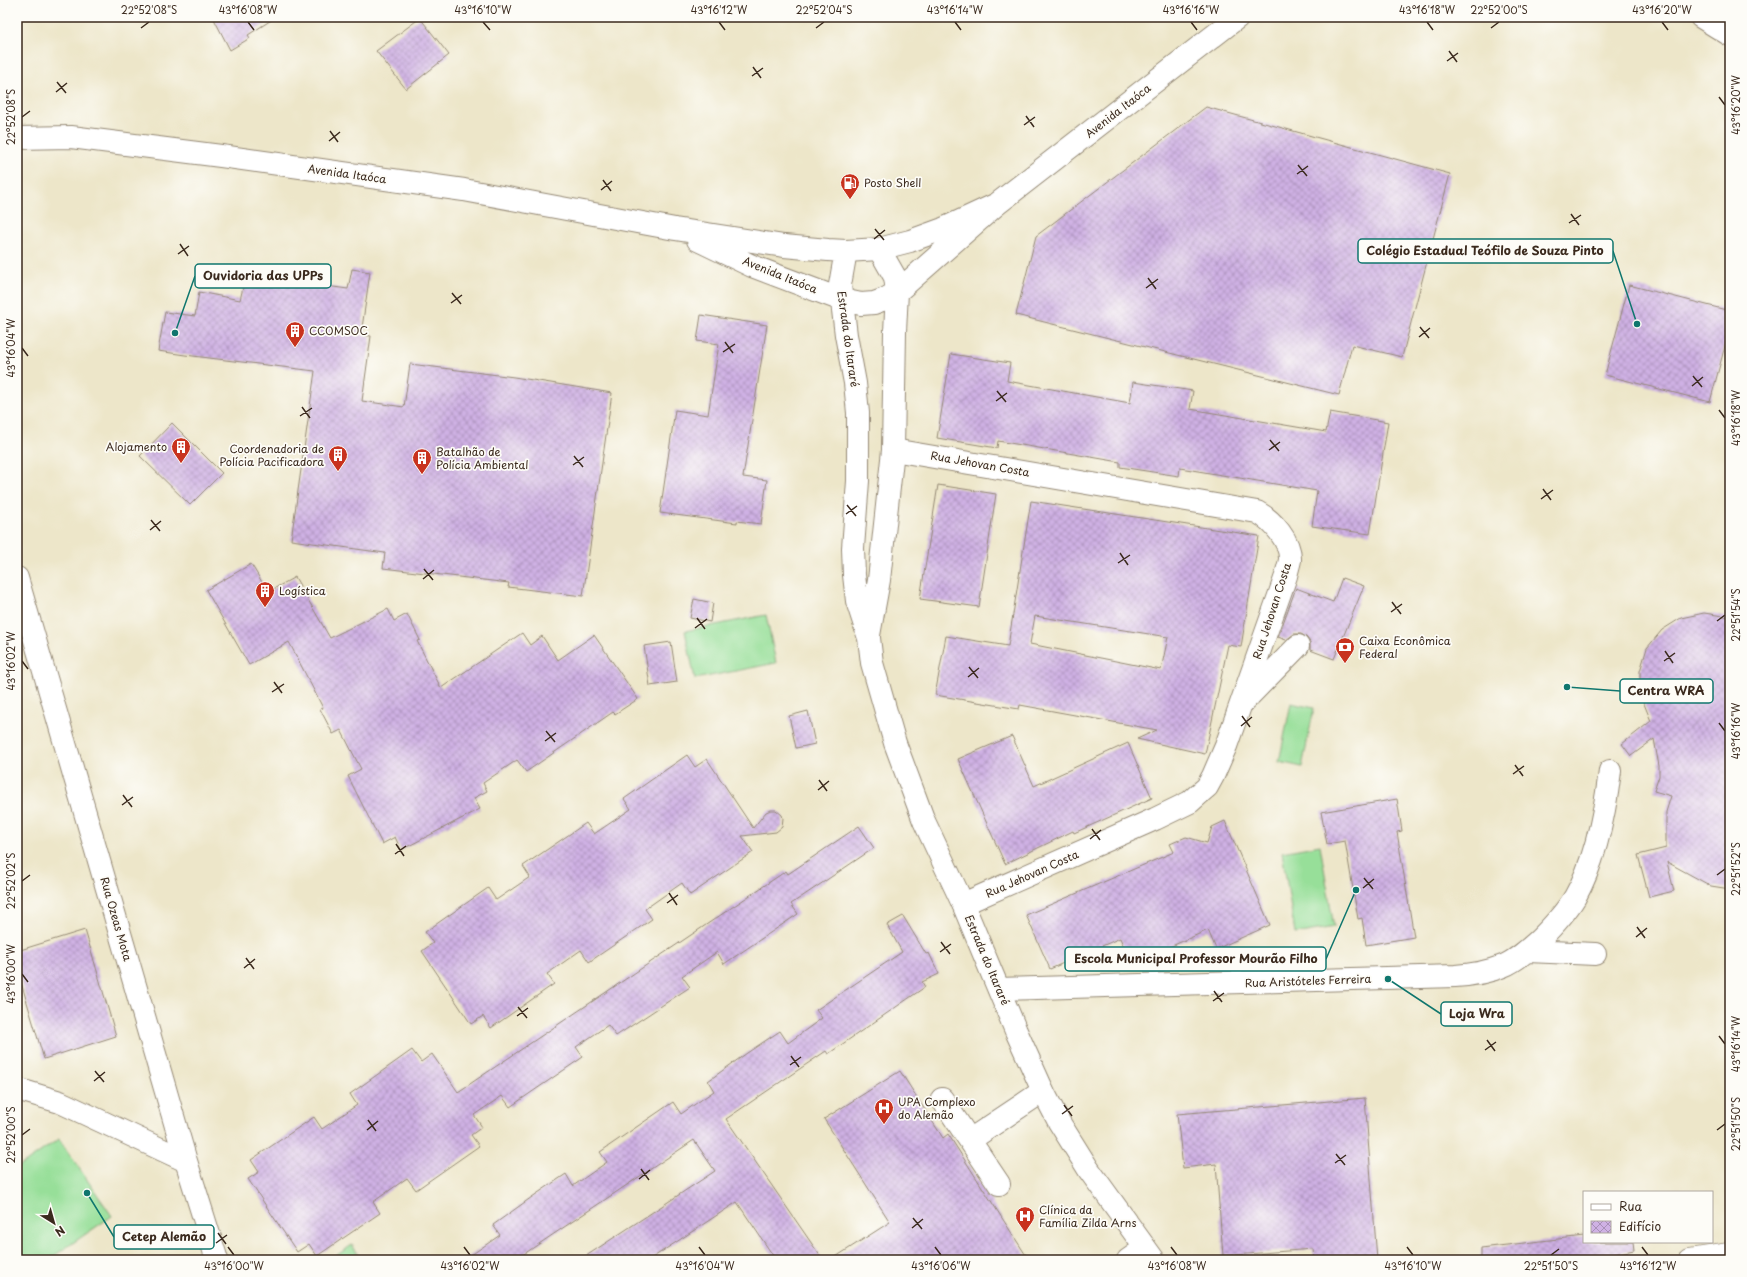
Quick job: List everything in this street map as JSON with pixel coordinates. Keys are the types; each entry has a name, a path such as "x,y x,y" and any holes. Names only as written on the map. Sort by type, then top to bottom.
{"main road":[{"name":"Avenida Itaóca","path":"675,229 752,266 842,300 861,304 885,299 897,292 998,204 1238,17"},
{"path":"1701,17 1730,35"},
{"path":"17,123 71,137"},
{"name":"Avenida Itaóca","path":"17,138 32,136 71,137 221,156 464,190 675,229 784,246 846,251"},
{"name":"Avenida Itaóca","path":"879,249 910,241 943,229 998,204"},
{"path":"846,251 879,249"},
{"name":"Estrada do Itararé","path":"869,638 879,580 893,450 894,332 897,292 895,277 879,249"},
{"name":"Estrada do Itararé","path":"846,251 841,277 842,300 858,412 858,481 853,548 854,575 857,600 869,638 872,663 895,743 924,822 963,904 1043,1091 1059,1122 1142,1256"},
{"name":"Rua Jehovan Costa","path":"893,450 1257,512 1265,516 1279,530 1286,545 1290,559 1286,576 1226,746 1207,787 1190,802 1155,819 963,904"},
{"name":"Rua Ozeas Mota","path":"17,578 186,1161 217,1260"},
{"path":"1241,704 1298,646"},
{"name":"Rua Aristóteles Ferreira","path":"999,989 1456,976 1476,974 1504,966 1528,950 1548,931 1565,911 1582,884 1605,810 1610,771"},
{"path":"1528,950 1595,954"},
{"path":"17,1089 60,1102 186,1161"},
{"path":"970,1140 1043,1091"},
{"path":"942,1099 999,1184"},
{"path":"1690,1260 1730,1254"}],"green space":[{"path":"766,615 776,663 695,679 685,631"},
{"path":"1291,703 1314,708 1302,767 1279,762"},
{"path":"1320,845 1334,927 1295,934 1282,852"},
{"path":"59,1139 112,1216 48,1260 17,1260 17,1168"},
{"path":"352,1245 362,1260 330,1260"}],"building":[{"path":"213,17 276,17 248,35 250,38 230,50"},
{"path":"420,18 449,55 406,89 376,51"},
{"path":"1206,107 1450,174 1402,357 1352,345 1339,395 1016,315 1036,236"},
{"path":"352,269 370,272 361,335 371,336 362,401 404,407 410,364 514,377 612,393 583,596 508,587 509,583 383,568 385,553 291,540 315,371 158,351 165,312 195,316 199,292 240,300 246,275 348,289"},
{"path":"1629,285 1730,311 1730,327 1710,402 1605,375"},
{"path":"701,315 767,325 743,477 767,480 761,524 737,521 737,523 660,513 675,410 708,415 719,344 697,341"},
{"path":"951,354 1010,363 1007,381 1130,403 1133,382 1193,391 1190,409 1326,432 1330,412 1388,422 1370,534 1312,526 1317,491 1180,468 1179,476 1120,467 1120,462 998,441 997,448 937,438"},
{"name":"Alojamento","path":"172,423 222,473 190,505 140,456"},
{"path":"938,485 996,494 979,607 920,599"},
{"path":"1031,501 1259,536 1241,647 1228,645 1205,754 1137,739 1157,730 1020,705 1019,709 935,695 946,636 1008,646","holes":["1035,616 1168,637 1161,670 1030,644"]},
{"path":"251,564 268,592 295,577 330,638 388,609 394,621 407,614 420,640 417,641 441,688 522,633 530,645 542,636 558,660 594,635 638,699 615,714 613,712 526,772 517,760 483,783 487,791 474,798 480,809 401,850 395,837 382,844 348,776 361,769 341,730 333,734 320,709 323,708 289,642 249,665 206,590"},
{"path":"1342,578 1364,586 1334,659 1310,650 1310,642 1301,634 1294,634 1286,640 1278,637 1296,588 1333,602"},
{"path":"694,599 713,603 710,622 690,618"},
{"path":"1704,613 1730,617 1730,889 1711,886 1667,862 1674,891 1649,897 1638,855 1666,848 1666,812 1671,796 1654,791 1659,776 1659,766 1654,739 1631,756 1622,744 1651,721 1640,694 1640,671 1647,648 1662,630 1681,618"},
{"path":"671,642 677,682 650,686 644,646"},
{"path":"808,711 815,744 796,748 789,716"},
{"path":"1012,736 1034,786 1128,743 1152,798 1074,833 1073,831 1005,864 958,759"},
{"path":"687,755 695,767 707,759 753,828 766,812 771,810 776,810 782,815 782,827 776,832 742,836 753,852 690,895 682,883 645,909 652,919 589,962 581,950 547,974 554,984 491,1028 483,1016 471,1024 422,951 433,943 425,932 488,888 496,900 530,877 523,866 586,823 594,834 631,809 624,799"},
{"path":"1397,799 1402,831 1397,832 1414,937 1366,945 1362,918 1358,919 1345,841 1327,844 1321,812"},
{"path":"1225,821 1270,925 1216,949 1208,930 1131,964 1120,938 1050,969 1026,915 1174,852 1170,844 1186,837 1207,843 1212,827"},
{"path":"859,826 874,848 791,904 798,914 724,964 717,952 682,976 690,987 616,1036 608,1025 576,1047 583,1057 510,1107 502,1096 474,1115 482,1127 471,1135 479,1146 416,1190 407,1178 373,1202 380,1213 317,1256 309,1244 297,1252 248,1179 259,1172 251,1160 314,1117 322,1129 357,1105 350,1094 412,1050 421,1062 432,1054 458,1092 786,871 788,874"},
{"path":"903,916 926,954 929,953 939,974 922,982 925,987 828,1054 826,1051 726,1119 823,1260 776,1260 737,1202 649,1260 580,1260 715,1171 694,1140 515,1260 464,1260 500,1235 493,1225 566,1174 573,1186 607,1162 600,1152 673,1102 681,1114 714,1091 708,1081 747,1053 780,1031 788,1043 822,1018 816,1010 902,952 887,925"},
{"path":"85,930 116,1036 44,1059 17,969 17,951"},
{"path":"900,1071 943,1138 948,1134 1029,1260 831,1260 890,1222 824,1119"},
{"path":"1365,1098 1377,1260 1314,1260 1313,1249 1223,1256 1216,1164 1183,1168 1177,1114"},
{"path":"1583,1236 1583,1243 1633,1243 1634,1250 1586,1260 1481,1260 1481,1248"}],"place":[{"name":"Posto Shell","path":"850,200"},
{"name":"Colégio Estadual Teófilo de Souza Pinto","path":"1637,324"},
{"name":"Ouvidoria das UPPs","path":"175,333"},
{"name":"CCOMSOC","path":"295,348"},
{"name":"Alojamento","path":"181,464"},
{"name":"Coordenadoria de Polícia Pacificadora","path":"338,472"},
{"name":"Batalhão de Polícia Ambiental","path":"422,475"},
{"name":"Logística","path":"265,608"},
{"name":"Caixa Econômica Federal","path":"1345,664"},
{"name":"Centra WRA","path":"1567,687"},
{"name":"Escola Municipal Professor Mourão Filho","path":"1356,890"},
{"name":"Loja Wra","path":"1388,979"},
{"name":"UPA Complexo do Alemão","path":"884,1125"},
{"name":"Cetep Alemão","path":"87,1193"},
{"name":"Clínica da Família Zilda Arns","path":"1025,1233"}]}
